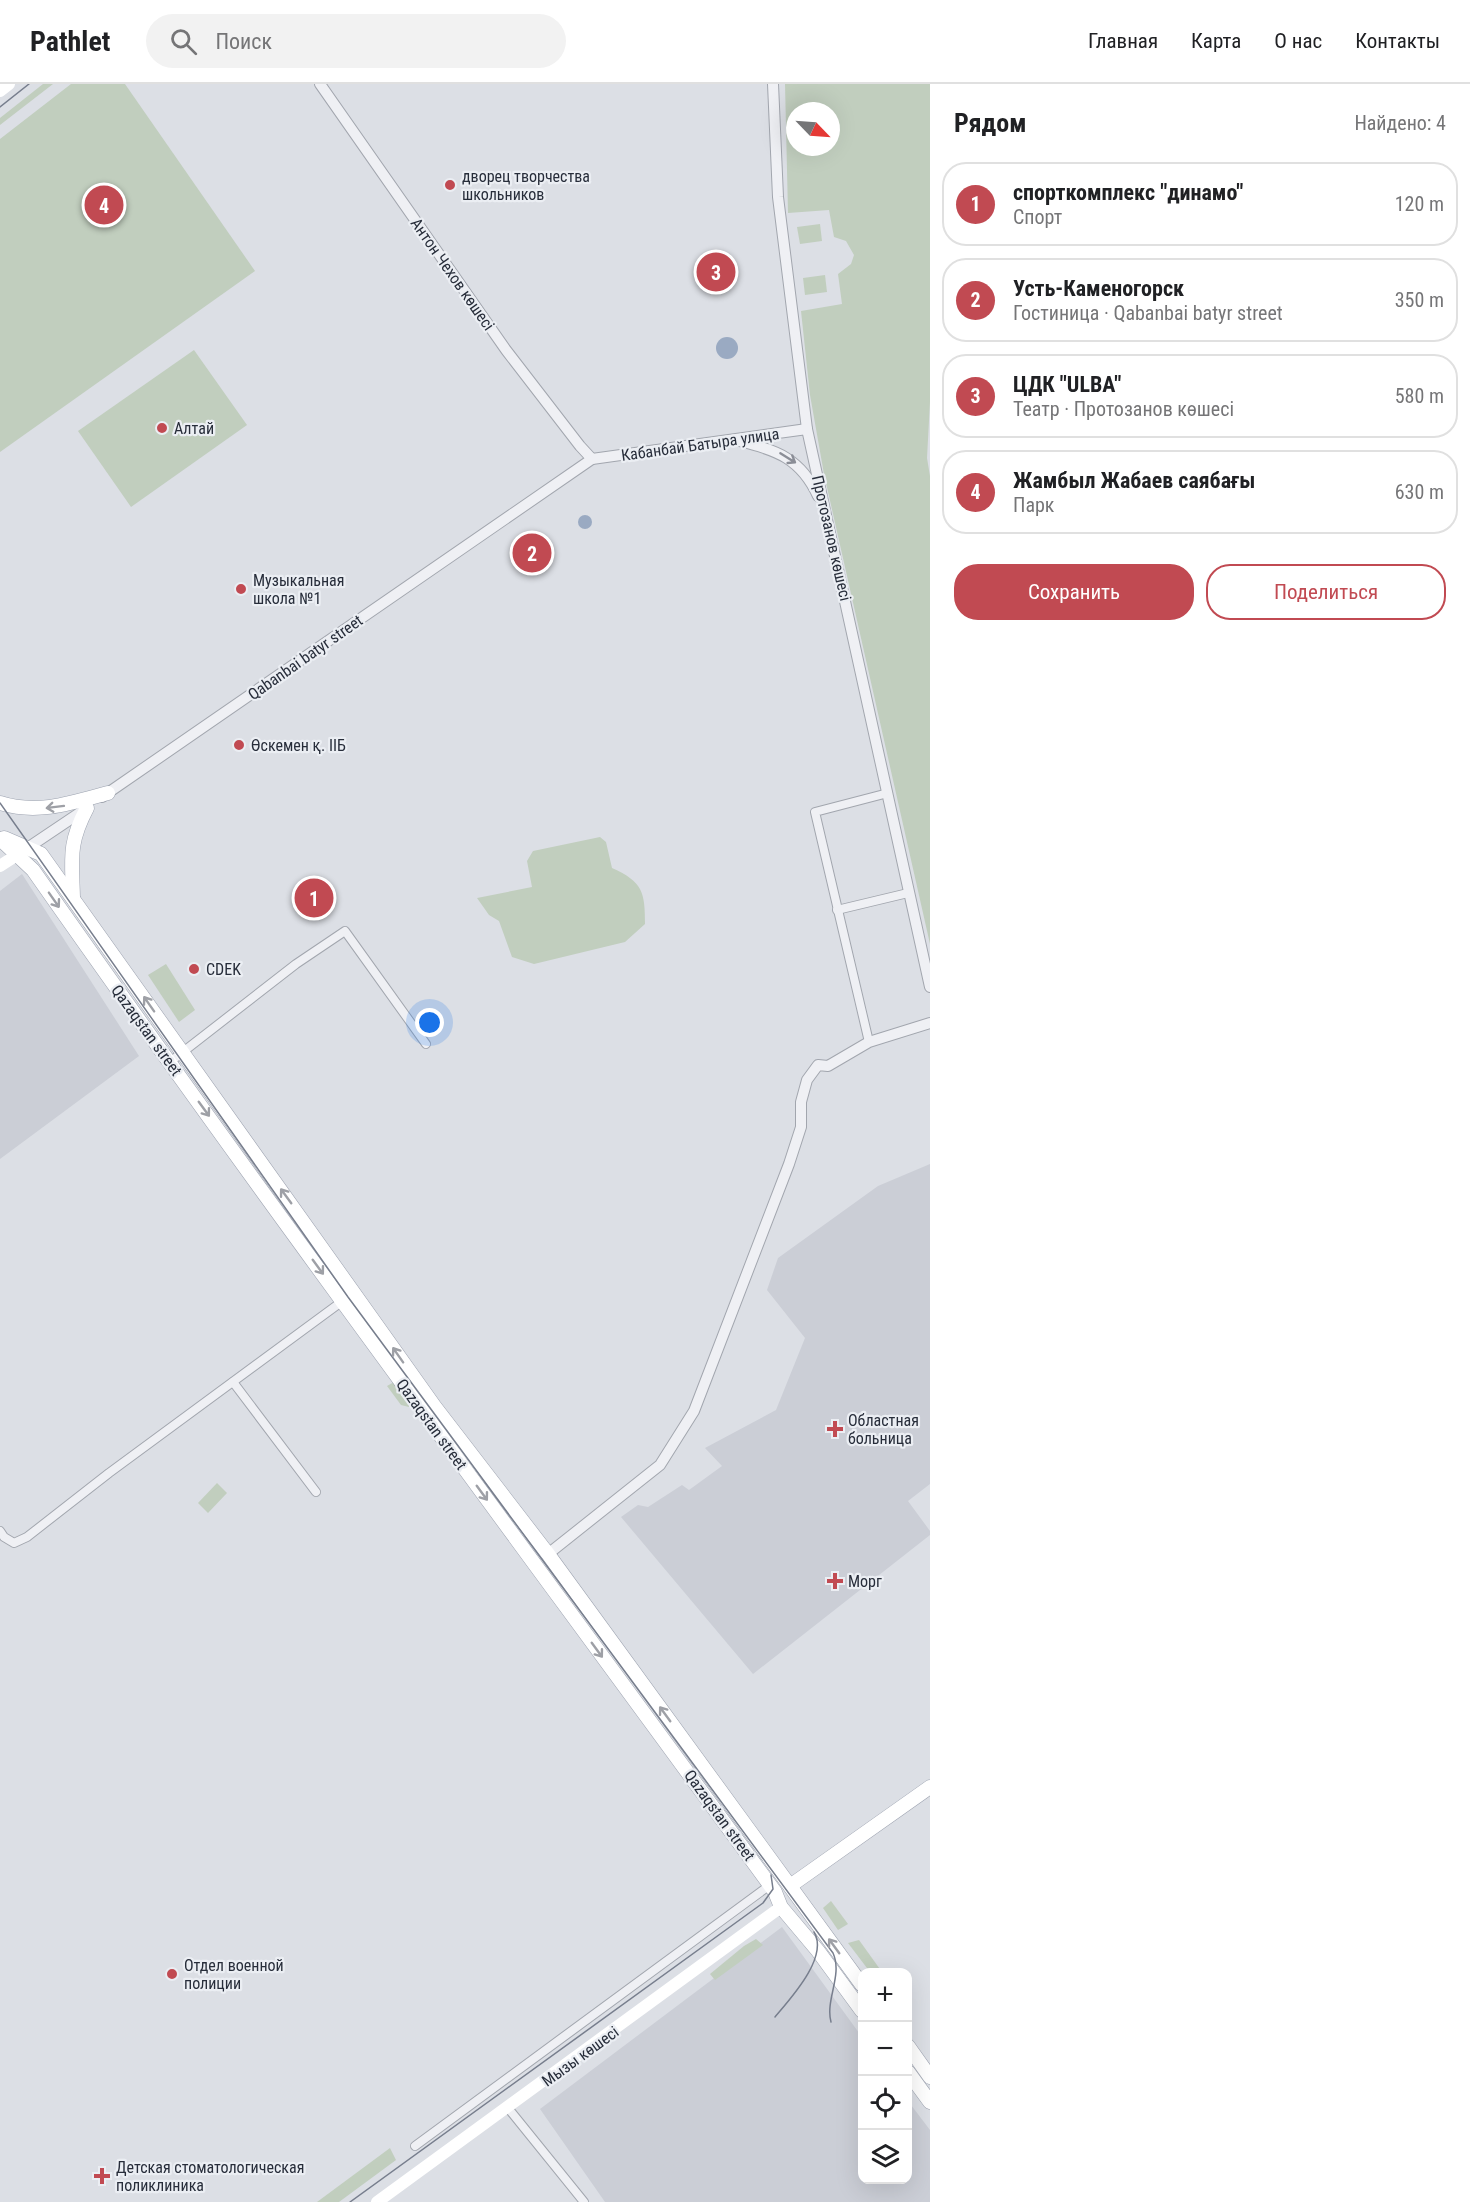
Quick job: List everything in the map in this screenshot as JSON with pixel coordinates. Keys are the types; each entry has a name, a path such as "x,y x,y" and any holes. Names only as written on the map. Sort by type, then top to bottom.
{"main road":[{"path":"0,91 9,84"},
{"path":"0,803 40,809 61,807 108,793"},
{"path":"73,898 71,850 73,838 87,808"},
{"name":"Qazaqstan street","path":"0,838 22,852 343,1301 676,1754 770,1886 781,1907 818,1951 858,2006"},
{"path":"0,867 22,852"},
{"name":"Qazaqstan street","path":"22,852 41,854 435,1407 548,1554 858,1980"},
{"path":"288,1225 301,1216"},
{"path":"535,1565 548,1554"},
{"path":"676,1754 688,1746"},
{"path":"781,1907 790,1886 930,1787"},
{"path":"773,1863 791,1870 812,1870"},
{"path":"806,1908 805,1886 812,1870"},
{"name":"Мызы көшесі","path":"377,2202 781,1907"},
{"path":"912,2052 930,2077"},
{"path":"911,2076 930,2102"}],"street":[{"name":"Антон Чехов көшесі","path":"320,84 507,350 579,446 592,459"},
{"name":"Протозанов көшесі","path":"772,84 778,197 807,429 930,987"},
{"name":"Кабанбай Батыра улица","path":"592,459 807,429"},
{"path":"733,439 780,453 798,464 813,484 826,511"},
{"name":"Qabanbai batyr street","path":"22,852 592,459"},
{"path":"869,1042 815,812 888,793"},
{"path":"837,910 908,893"},
{"path":"170,1062 296,964 345,931 426,1044"},
{"path":"548,1554 660,1465 694,1411 789,1164 801,1127 801,1102 807,1080 818,1065 828,1066 869,1042 930,1023"},
{"path":"0,1531 4,1537 15,1543 27,1537 354,1292"},
{"path":"232,1382 316,1492"},
{"path":"415,2146 770,1886"},
{"path":"508,2108 584,2202"}],"shaded area":[{"path":"22,874 139,1056 0,1159 0,891"},
{"name":"Областная больница","path":"930,1164 930,1484 908,1501 930,1531 930,1535 753,1674 621,1517 638,1505 648,1507 682,1485 689,1490 722,1466 705,1448 776,1410 805,1338 767,1290 778,1258 878,1186"},
{"path":"782,1927 858,2032 858,2184 912,2184 912,2106 930,2130 930,2202 605,2202 540,2109"}],"green space":[{"path":"43,84 53,84 0,125 0,118"},
{"path":"71,84 125,84 255,271 0,452 0,139"},
{"path":"785,84 930,84 930,402 927,458 930,476 930,944 824,474 810,395 801,311 842,304 838,274 851,264 854,255 846,241 834,237 829,210 788,213 787,156 840,156 840,102 786,102 786,127"},
{"path":"820,224 822,241 800,244 797,227"},
{"path":"825,275 827,292 805,295 803,278"},
{"name":"Алтай","path":"194,350 247,425 131,507 78,431"},
{"path":"600,837 606,842 612,868 630,878 640,889 643,896 645,924 625,942 534,964 512,957 499,921 489,915 477,898 532,887 527,861 533,851"},
{"path":"166,964 195,1010 179,1022 148,975"},
{"path":"394,1382 413,1408 401,1405 387,1386"},
{"path":"217,1483 227,1493 208,1513 198,1503"},
{"path":"831,1901 848,1924 838,1930 823,1908"},
{"path":"756,1939 763,1945 715,1980 710,1974"},
{"path":"859,1940 879,1968 867,1968 848,1943"},
{"path":"390,2148 396,2160 339,2202 317,2202"}],"water":[{"path":"727,337 735,340 738,348 735,356 727,359 719,356 716,348 719,340"},
{"path":"582,515 588,515 592,522 588,529 582,529 578,525 578,519"}],"tram line":[{"path":"0,107 29,84"},
{"path":"0,803 348,1297 833,1953 836,1970 830,2005 831,2022"},
{"path":"350,2202 763,1903 773,1889 771,1875"},
{"path":"775,2017 806,1977 812,1965 817,1942 814,1932"}],"place":[{"name":"дворец творчества школьников","path":"450,185"},
{"name":"Жамбыл Жабаев саябағы","path":"104,205"},
{"name":"ЦДК \"ULBA\"","path":"716,272"},
{"name":"Алтай","path":"162,428"},
{"name":"Усть-Каменогорск","path":"532,553"},
{"name":"Музыкальная школа №1","path":"241,589"},
{"name":"Өскемен қ. ІІБ","path":"239,745"},
{"name":"спорткомплекс \"динамо\"","path":"314,898"},
{"name":"CDEK","path":"194,969"},
{"name":"Областная больница","path":"835,1429"},
{"name":"Морг","path":"835,1581"},
{"name":"Отдел военной полиции","path":"172,1974"},
{"name":"Детская стоматологическая поликлиника","path":"102,2176"}]}
